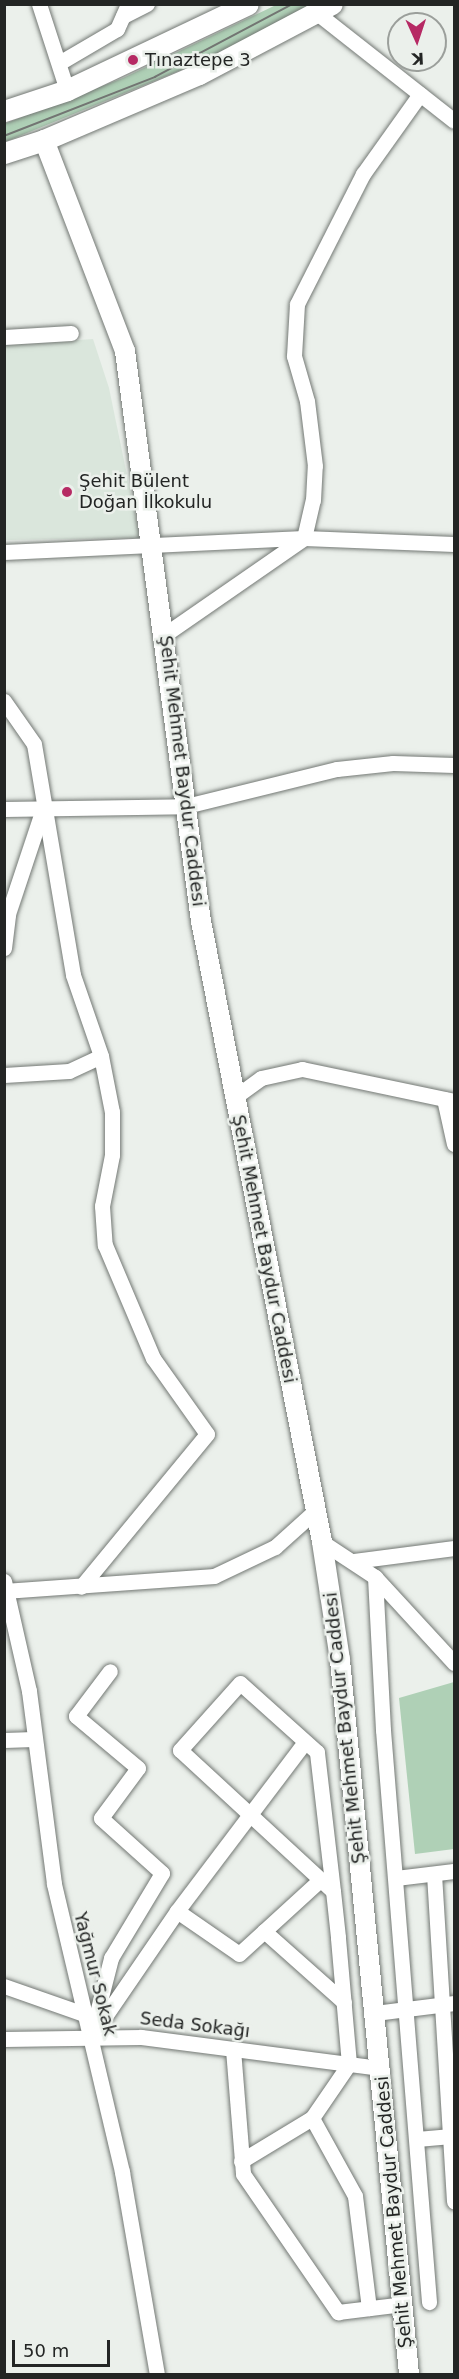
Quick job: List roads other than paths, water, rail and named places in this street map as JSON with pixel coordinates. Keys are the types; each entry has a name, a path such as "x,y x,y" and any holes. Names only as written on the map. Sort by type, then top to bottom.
{"main road":[{"path":"4,111 68,90 248,4"},
{"path":"4,153 44,140 199,74 324,9"}],"street":[{"path":"39,4 68,90"},
{"path":"59,63 117,29 125,10 147,4"},
{"path":"324,9 454,121"},
{"path":"164,634 304,538 313,500 315,466 306,401 294,356 297,304 363,174 420,94"},
{"name":"Şehit Mehmet Baydur Caddesi","path":"44,140 125,351 153,547 201,921 322,1542 340,1660 409,2374"},
{"path":"4,337 71,333"},
{"path":"4,552 153,547 304,538 454,544"},
{"path":"4,701 34,744 43,809 73,975 101,1056 114,1126 102,1206 105,1245 153,1358 207,1434 81,1587"},
{"path":"4,809 186,806 337,769 393,763 454,765"},
{"path":"4,948 8,914 43,809"},
{"path":"4,1074 69,1071 101,1056"},
{"path":"235,1097 261,1078 302,1069 449,1100 454,1144"},
{"path":"5,1588 81,1587 214,1576 275,1547 315,1511"},
{"path":"322,1542 375,1577 454,1663"},
{"path":"354,1561 454,1548"},
{"path":"375,1577 383,1730 429,2302"},
{"name":"Yağmur Sokak","path":"5,1588 29,1691 54,1884 133,2228 157,2374"},
{"path":"91,2038 111,1958 162,1873 101,1818 138,1768 76,1716 110,1671"},
{"path":"242,2161 312,2118 349,2064 333,1891 317,1752 240,1683 180,1750 251,1818 333,1891"},
{"path":"4,1740 34,1739"},
{"path":"91,2038 177,1911 251,1818 306,1742"},
{"path":"396,1878 454,1871"},
{"path":"434,1874 448,2004 454,2201"},
{"path":"177,1911 239,1954 320,1880"},
{"path":"264,1931 344,2002"},
{"path":"4,1986 84,2014"},
{"path":"375,2013 448,2004"},
{"name":"Seda Sokağı","path":"4,2039 141,2037 381,2068"},
{"path":"233,2049 243,2174 338,2312 403,2304"},
{"path":"312,2118 356,2196 369,2308"},
{"path":"417,2139 452,2136"}],"tram line":[{"path":"4,136 155,77 293,4"}],"place":[{"name":"Tınaztepe 3","path":"133,60"},
{"name":"Şehit Bülent Doğan İlkokulu","path":"67,492"}]}
